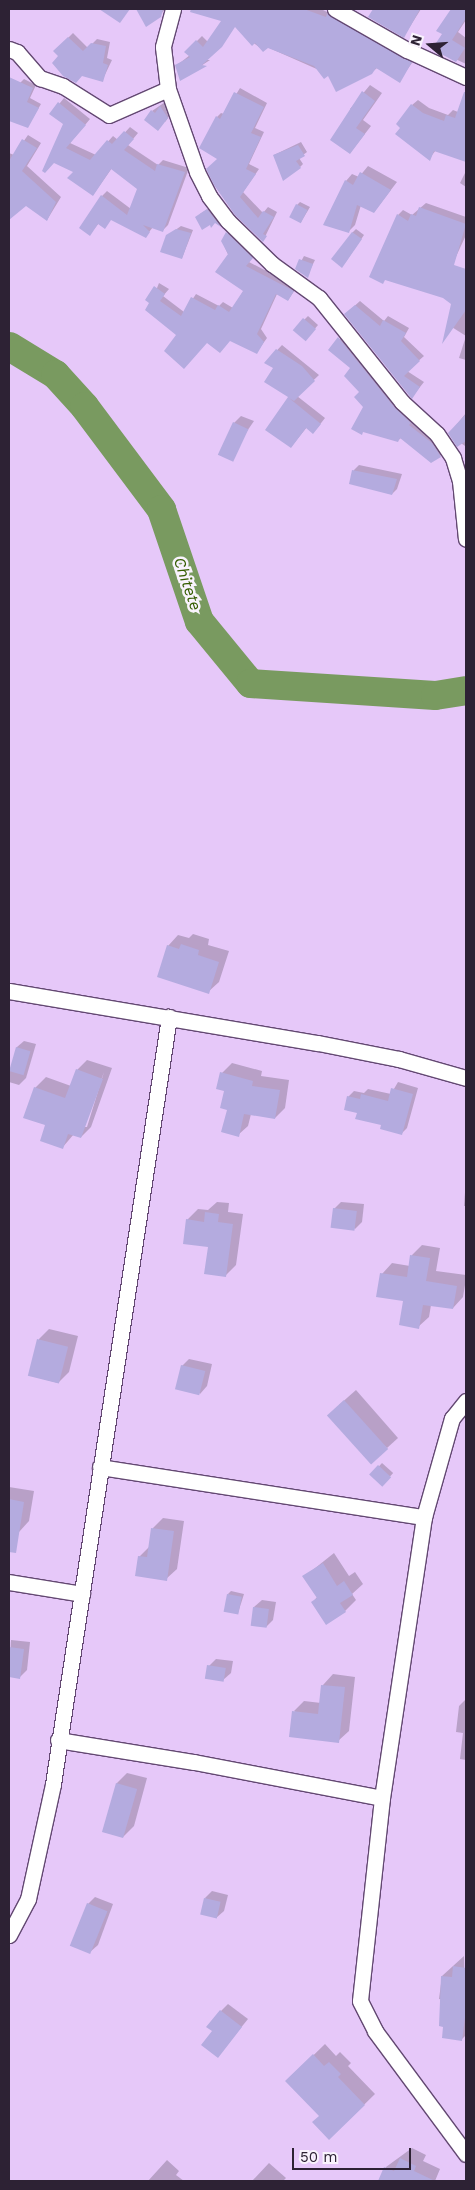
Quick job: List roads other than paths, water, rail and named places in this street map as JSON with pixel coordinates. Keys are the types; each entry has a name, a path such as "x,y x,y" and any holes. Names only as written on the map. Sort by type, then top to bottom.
{"street":[{"path":"173,9 164,48 168,90 196,172 228,221 272,264 319,298 402,402 437,434 453,458 460,481 466,539"},
{"path":"335,9 407,50 466,78"},
{"path":"9,49 17,52 40,78 64,86 109,115 168,90"},
{"path":"9,991 169,1017 390,1057 466,1078"},
{"path":"9,1935 28,1899 40,1850 82,1594 169,1017"},
{"path":"466,1400 452,1418 424,1517 382,1798 360,2001 375,2031 466,2154"},
{"path":"100,1467 424,1517"},
{"path":"9,1582 82,1594"},
{"path":"58,1740 194,1762 382,1798"}],"waterway":[{"name":"Chitete","path":"9,346 55,374 84,406 161,509 199,621 250,683 435,695 466,690"}]}
